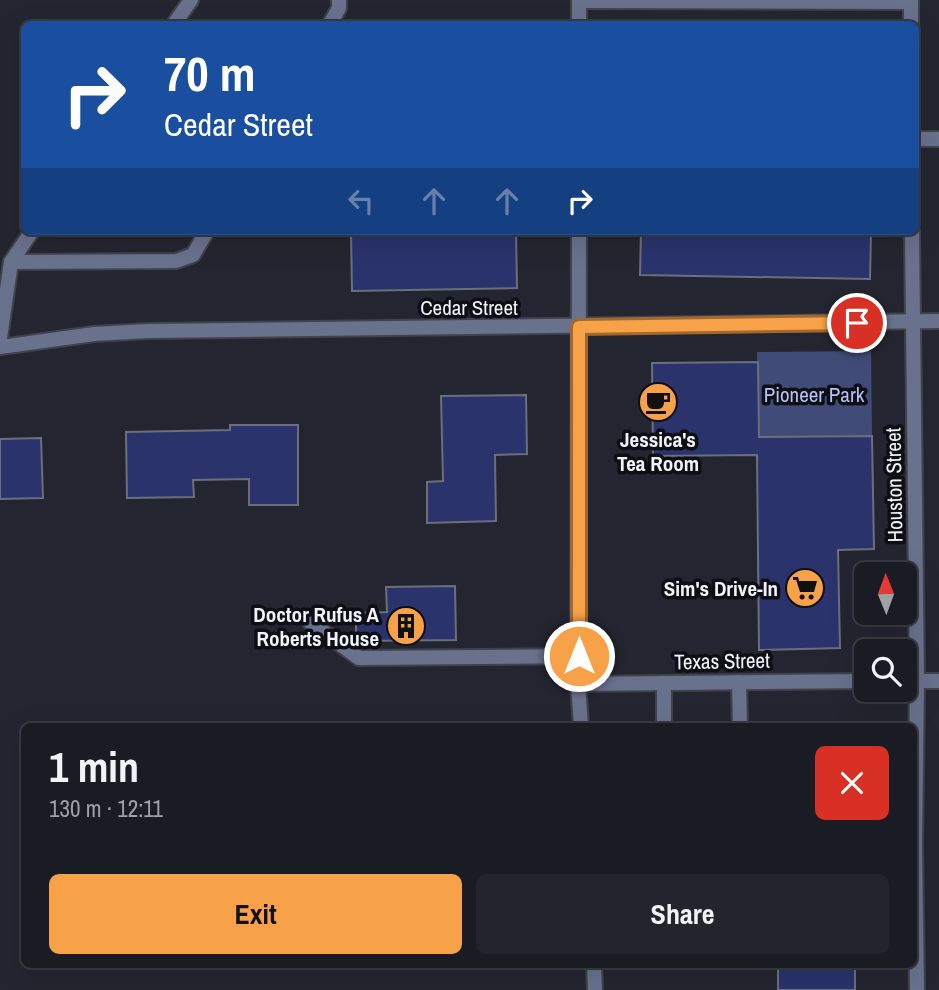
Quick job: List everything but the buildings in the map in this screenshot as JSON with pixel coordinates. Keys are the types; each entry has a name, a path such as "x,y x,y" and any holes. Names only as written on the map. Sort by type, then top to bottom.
{"street":[{"path":"176,21 191,0"},
{"path":"332,21 339,8 339,0"},
{"path":"579,21 579,1 911,1 911,21"},
{"path":"919,139 939,139"},
{"path":"0,338 11,262 29,235"},
{"path":"11,262 176,261 193,254 205,235"},
{"path":"579,235 578,684 581,723"},
{"name":"Houston Street","path":"911,639 912,235"},
{"name":"Cedar Street","path":"0,347 94,334 148,331 939,321"},
{"path":"310,622 359,658 579,656"},
{"name":"Texas Street","path":"578,684 854,681"},
{"path":"917,681 939,681"},
{"path":"739,682 740,723"},
{"path":"664,683 664,723"},
{"name":"Houston Street","path":"911,702 912,723"},
{"path":"594,968 595,990"},
{"name":"Houston Street","path":"917,968 917,990"}],"green space":[{"name":"Pioneer Park","path":"871,351 872,435 759,438 757,352"}],"place":[{"name":"Jessica's Tea Room","path":"658,402"},
{"name":"Sim's Drive-In","path":"805,588"},
{"name":"Doctor Rufus A Roberts House","path":"406,626"}],"route":[{"path":"579,656 579,327 857,323"}]}
